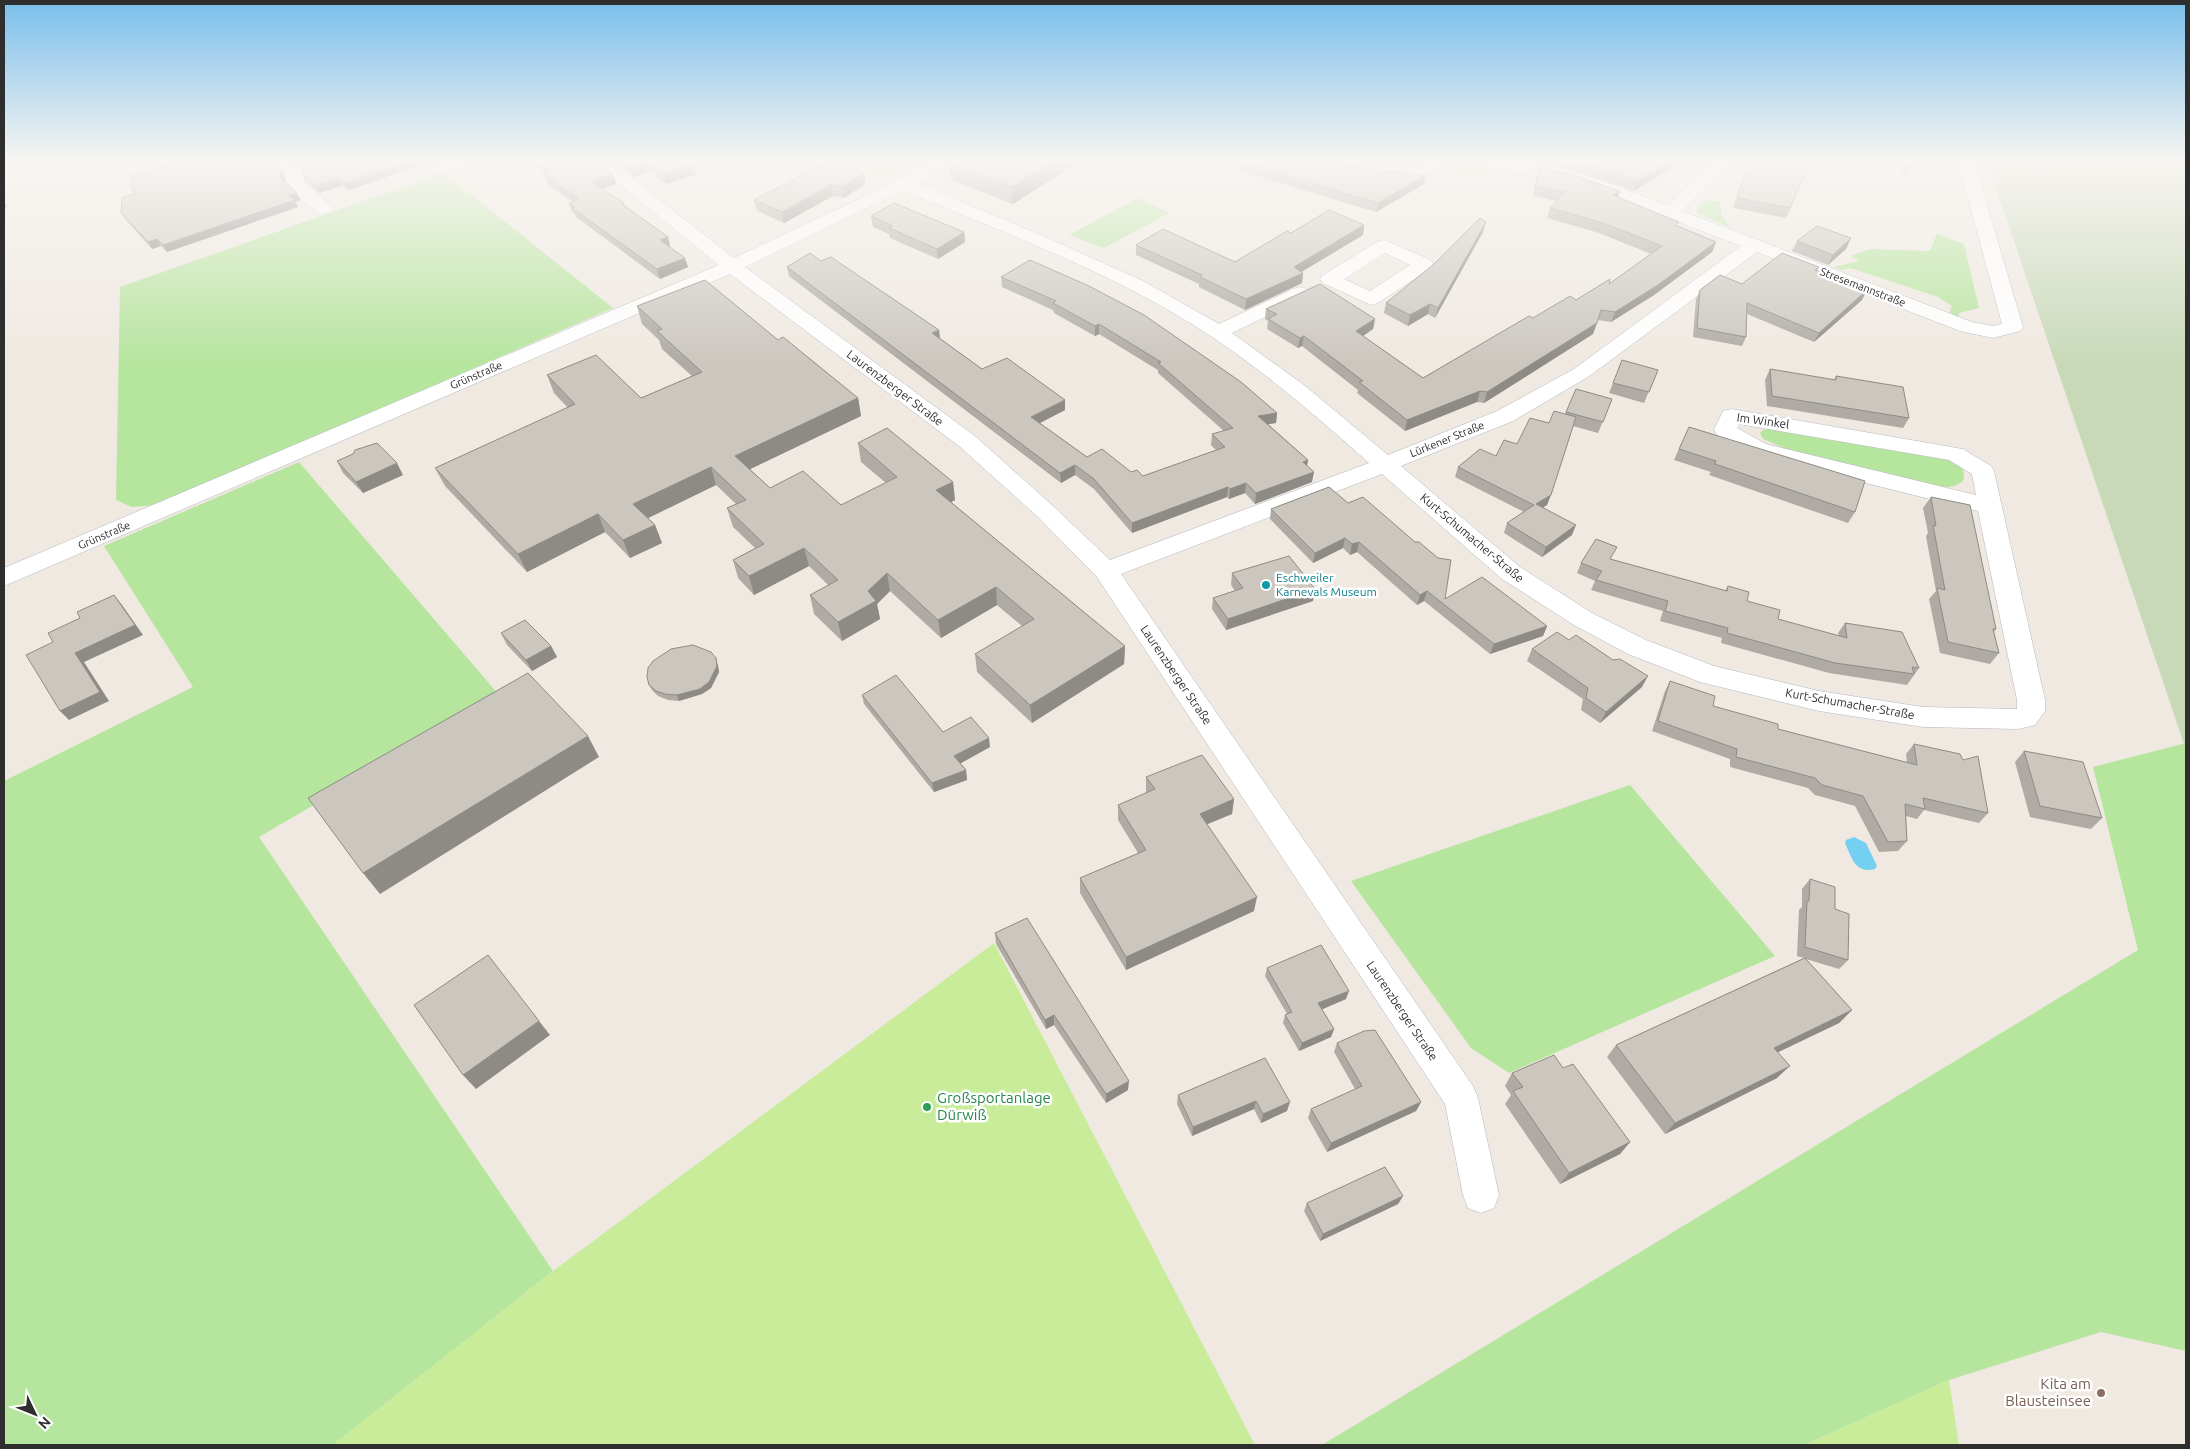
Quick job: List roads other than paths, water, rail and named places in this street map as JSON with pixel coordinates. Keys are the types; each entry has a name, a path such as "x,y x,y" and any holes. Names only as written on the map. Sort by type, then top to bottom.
{"street":[{"name":"Laurenzberger Straße","path":"685,229 967,441 1046,512 1106,571 1461,1098 1481,1195"},
{"name":"Grünstraße","path":"4,578 815,229"},
{"name":"Kurt-Schumacher-Straße","path":"1006,229 1136,285 1218,332 1297,389 1511,573 1582,619 1637,647 1710,675 1819,701 1923,717 2025,718"},
{"name":"Stresemannstraße","path":"1713,229 1967,327 1993,332 2014,327 1986,229"},
{"name":"Lürkener Straße","path":"1106,571 1505,416 1580,373 1755,245"},
{"path":"1218,332 1330,279"},
{"name":"Im Winkel","path":"1989,506 1758,449 1725,430 1731,416 1754,419 1955,454 1983,471 2031,700 2031,711 2025,718"}],"water":[{"path":"1854,837 1866,843 1877,866 1875,869 1863,869 1855,864 1845,843 1846,840"}],"place":[{"name":"Eschweiler Karnevals Museum","path":"1266,585"},
{"name":"Großsportanlage Dürwiß","path":"927,1107"},
{"name":"Kita am Blausteinsee","path":"2101,1393"}]}
